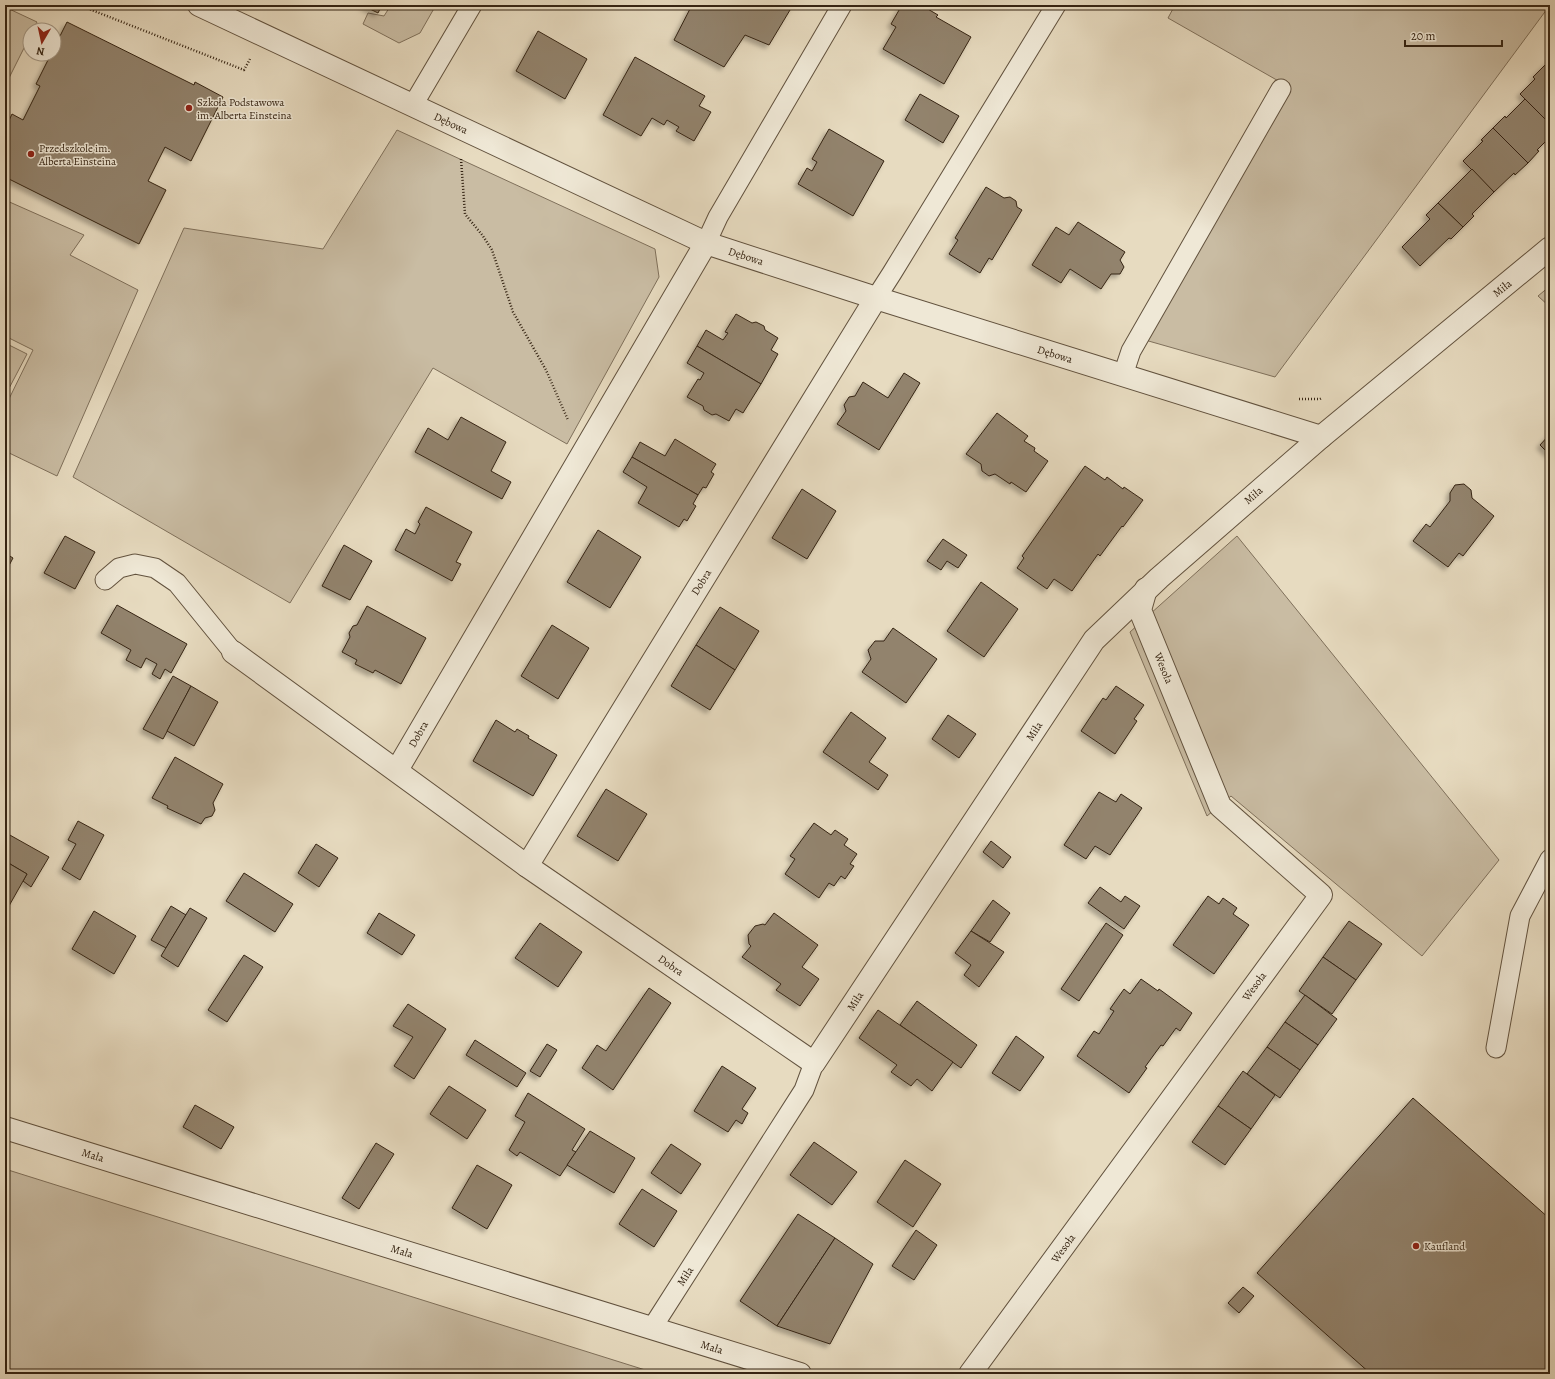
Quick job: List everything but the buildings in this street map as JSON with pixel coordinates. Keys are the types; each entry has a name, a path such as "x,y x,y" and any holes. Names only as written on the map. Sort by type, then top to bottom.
{"street":[{"name":"Dębowa","path":"199,5 706,243 876,298 1321,437"},
{"name":"Dobra","path":"397,770 706,243"},
{"name":"Miła","path":"814,1063 1094,640 1146,589 1321,437 1550,248"},
{"name":"Dobra","path":"528,866 876,298"},
{"name":"Wesoła","path":"970,1374 1321,895 1220,806 1140,610 1146,589"},
{"name":"Dobra","path":"233,652 528,866 814,1063"},
{"name":"Mała","path":"5,1128 800,1374"}],"lane":[{"path":"413,105 472,5"},
{"path":"706,243 718,217 842,5"},
{"path":"876,298 1056,5"},
{"path":"1123,375 1131,351 1282,89"},
{"path":"105,580 119,568 135,564 155,568 177,583 233,652"},
{"path":"1496,1048 1520,916 1550,859"},
{"name":"Miła","path":"652,1328 804,1090 814,1063"}],"path":[{"path":"461,154 464,214 483,236 492,250 513,312 546,370 583,452"}],"shaded area":[{"path":"391,5 436,5 420,33 399,43 363,24 368,13 384,16"},
{"path":"1175,5 1550,5 1275,377 1145,340 1289,87 1168,18"},
{"path":"5,7 37,22 22,22 22,52 5,86"},
{"path":"397,130 655,249 659,277 567,444 433,368 290,603 73,477 184,228 323,249"},
{"path":"5,200 84,235 70,255 138,290 57,476 5,451 5,407 33,350 5,336"},
{"path":"1550,286 1550,307 1538,296"},
{"path":"5,343 27,354 5,396"},
{"path":"1237,536 1499,860 1422,956 1231,796 1207,816 1130,632"},
{"path":"5,1169 658,1374 5,1374"}],"place":[{"name":"Szkoła Podstawowa im. Alberta Einsteina","path":"189,108"},
{"name":"Przedszkole im. Alberta Einsteina","path":"31,154"},
{"name":"Kaufland","path":"1416,1246"}]}
